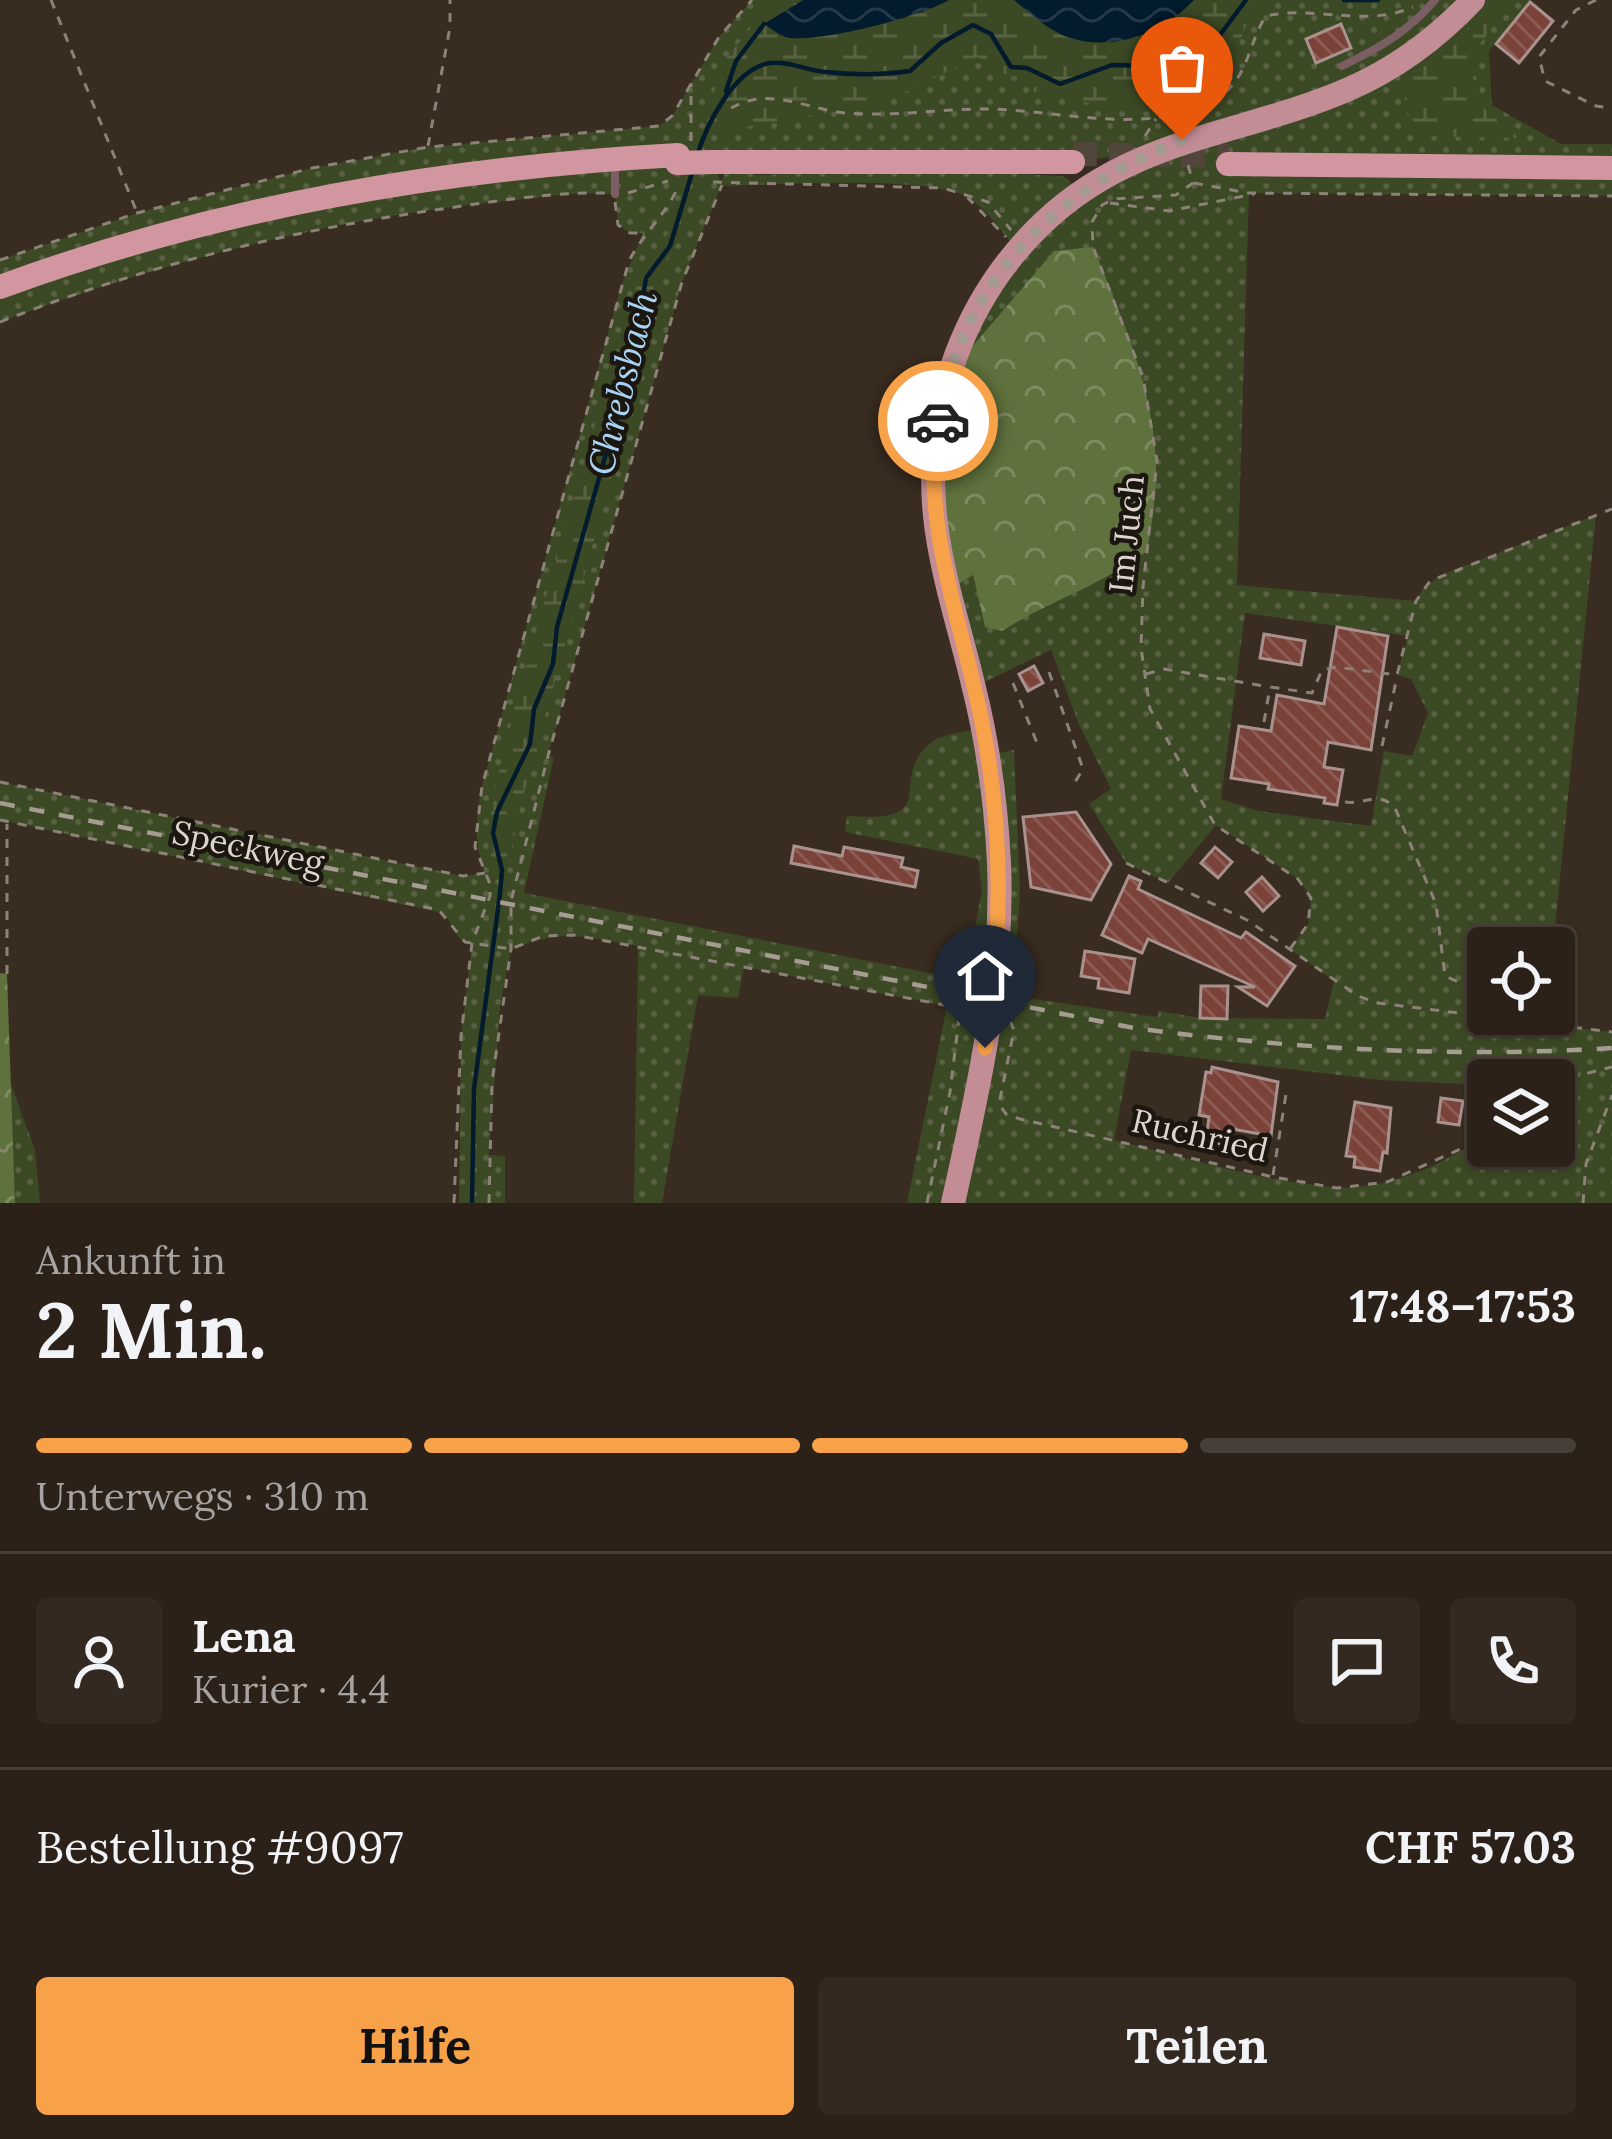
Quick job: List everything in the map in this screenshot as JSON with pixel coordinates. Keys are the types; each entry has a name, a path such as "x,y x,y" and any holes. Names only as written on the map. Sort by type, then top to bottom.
{"highway":[{"path":"0,291 146,246 322,203 440,183 615,166 713,171 1073,158"},
{"path":"1228,159 1612,164"},
{"path":"0,291 173,230 350,190 499,168 674,167"}],"main road":[{"path":"953,1203 994,988 999,867 983,728 939,543 934,460 941,406 959,346 977,308 1017,250 1045,220 1089,186 1182,140 1313,103 1364,82 1428,43 1473,0"}],"lane":[{"path":"1342,66 1387,44 1415,24 1436,0"},
{"path":"615,166 615,194"}],"path":[{"path":"51,0 137,213"},
{"path":"428,148 450,27 450,0"},
{"path":"0,260 137,213 268,178 428,148 659,126 672,116 719,37 752,0"},
{"path":"1596,0 1576,10 1539,57 1545,81 1596,106 1612,108"},
{"path":"731,108 748,98 773,96 804,106 882,116 1004,109 1136,119 1185,112 1230,88 1266,16 1284,12 1364,19 1415,6"},
{"path":"1182,140 1192,183"},
{"path":"0,322 135,274 354,223 472,205 646,190 674,167"},
{"path":"490,1203 492,1082 511,950 511,901 713,171 943,188 974,202 1017,250"},
{"path":"1108,202 1176,195 1192,183 1256,193 1612,196"},
{"path":"1108,202 1168,211 1256,193"},
{"path":"454,1203 457,1089 472,943 488,906 490,884 475,847 482,785 625,273 644,232 630,232 618,225 615,194"},
{"name":"Im Juch","path":"1108,202 1092,222 1093,247 1143,377 1157,461 1141,648 1150,710 1216,825 1298,879 1311,898 1308,924 1290,949"},
{"path":"1382,746 1416,601 1430,581 1612,509"},
{"path":"1144,675 1164,669 1312,693 1322,670 1336,667 1397,675"},
{"path":"1049,672 1083,769 1075,782"},
{"path":"1013,683 1039,748"},
{"path":"1264,722 1270,687"},
{"path":"0,782 463,876 485,873"},
{"path":"1345,802 1356,804 1372,797 1388,800 1395,808 1436,904 1445,976 1470,987 1466,1012"},
{"name":"Speckweg","path":"0,820 439,910 459,938 472,943"},
{"path":"7,822 7,974"},
{"path":"1126,863 1246,920 1358,995 1378,1003 1612,1032"},
{"path":"472,943 511,950 543,936 574,935 960,1008 950,1092 926,1203"},
{"name":"Ruchried","path":"960,1008 998,1015 1010,1021 1014,1030 998,1096 1006,1114 1336,1188 1387,1181 1467,1146"},
{"path":"1575,1076 1612,1067"},
{"path":"1273,1177 1287,1088"},
{"path":"1582,1203 1586,1165 1612,1095"},
{"path":"1575,1163 1586,1165"}],"green space":[{"path":"752,0 1530,0 1489,51 1492,105 1561,144 1612,144 1612,196 1249,193 1237,585 1416,601 1441,575 1596,515 1555,927 1467,927 1467,1035 1575,1035 1575,1028 1612,1032 1612,1203 907,1203 947,1006 744,967 738,998 698,995 662,1203 634,1203 638,946 560,936 511,950 500,1006 489,1155 505,1156 505,1203 459,1203 461,1036 472,944 459,938 444,913 0,820 0,782 463,876 485,873 477,830 482,786 621,286 643,233 630,233 618,225 615,195 541,197 307,232 121,281 0,322 0,260 137,213 312,168 428,147 659,126 672,116 719,37","holes":["1148,152 1073,195 1070,181 1063,176 903,169 759,175 725,171 721,183 713,163 1073,162","917,185 965,196 1017,250 948,375 1151,416 1157,461 1155,502 1118,573 1041,606 1002,631 985,626 973,575 949,590 974,687 1051,650 1080,727 1111,789 1089,804 1126,863 1168,883 1216,825 1298,879 1311,898 1308,924 1290,949 1334,981 1325,1019 1200,1018 1159,1011 1157,1017 1013,996 1020,892 1014,750 988,755 984,728 933,741 917,759 905,807 877,817 847,816 845,832 978,859 982,890 965,980 524,893 554,757 548,755 682,282 721,186","1245,613 1408,636 1397,675 1411,679 1428,713 1412,756 1384,751 1371,826 1259,811 1221,799","1131,1050 1380,1080 1467,1084 1467,1059 1575,1059 1575,1167 1467,1167 1467,1146 1435,1165 1394,1180 1333,1187 1278,1180 1114,1140"]},
{"path":"779,0 1264,0 1245,28 1224,78 1190,97 1146,111 1042,96 977,57 883,103 704,134 721,65 768,6"},
{"path":"1491,0 1511,0 1471,57 1484,108 1519,138 1413,136 1400,77 1464,35"},
{"path":"671,230 679,240 655,278 648,331 613,472 511,852 502,870 488,851 492,802 516,702 632,295"},
{"path":"1093,247 1134,351 1153,431 1156,482 1147,551 1002,631 985,627 973,575 949,590 939,543 948,375 1054,251"},
{"path":"0,973 7,974 15,1203 0,1203"},
{"path":"9,1079 35,1150 40,1203 15,1203"}],"water":[{"path":"803,0 949,0 894,21 826,36 790,38 764,24"},
{"path":"1014,0 1194,0 1168,21 1138,36 1087,42 1062,35"}],"building":[{"path":"1530,2 1553,21 1519,63 1496,44"},
{"path":"1341,24 1351,48 1316,63 1306,39"},
{"path":"1337,627 1388,636 1371,750 1328,742 1324,767 1343,770 1337,805 1324,803 1325,798 1231,778 1239,726 1271,731 1277,695 1324,704"},
{"path":"1264,634 1305,641 1301,665 1260,658"},
{"path":"1034,666 1043,683 1028,691 1019,674"},
{"path":"1076,812 1111,864 1091,900 1031,887 1023,817"},
{"path":"794,846 842,856 844,847 903,858 901,867 918,871 915,887 791,863"},
{"path":"1215,847 1232,862 1218,878 1201,863"},
{"path":"1129,876 1141,881 1138,889 1241,938 1246,932 1295,966 1267,1006 1238,987 1255,987 1148,939 1142,953 1102,935"},
{"path":"1262,877 1279,896 1263,911 1246,892"},
{"path":"1085,951 1135,959 1129,993 1098,988 1099,979 1081,976"},
{"path":"1201,986 1228,986 1227,1019 1200,1018"},
{"path":"1212,1067 1278,1082 1271,1136 1232,1129 1229,1145 1206,1141 1209,1117 1199,1115 1206,1072 1211,1073"},
{"path":"1441,1098 1463,1101 1459,1125 1438,1122"},
{"path":"1355,1102 1391,1108 1387,1153 1383,1152 1380,1171 1354,1167 1355,1157 1346,1156"}],"waterway":[{"name":"Chrebsbach","path":"697,156 733,87 757,67 770,63 846,74 910,71 941,43 973,25 991,34 1011,67 1027,68 1060,84 1112,65 1184,67 1208,51 1246,0"},
{"name":"Chrebsbach","path":"1344,0 1378,0"},
{"path":"726,91 736,61 764,24"},
{"name":"Chrebsbach","path":"472,1203 474,1089 502,870 493,833 497,812 530,744 534,709 553,664 557,627 636,341 646,278 670,246 692,173"}],"tunnel":[{"path":"1073,154 1229,156"}],"railway":[{"path":"0,803 1134,1028 1373,1050 1612,1048"}],"way so far":[{"path":"938,421 959,346 977,308 1017,250 1045,220 1105,175 1182,140"}],"route":[{"path":"938,421 935,518 983,728 995,803 998,923 985,1048"}]}
